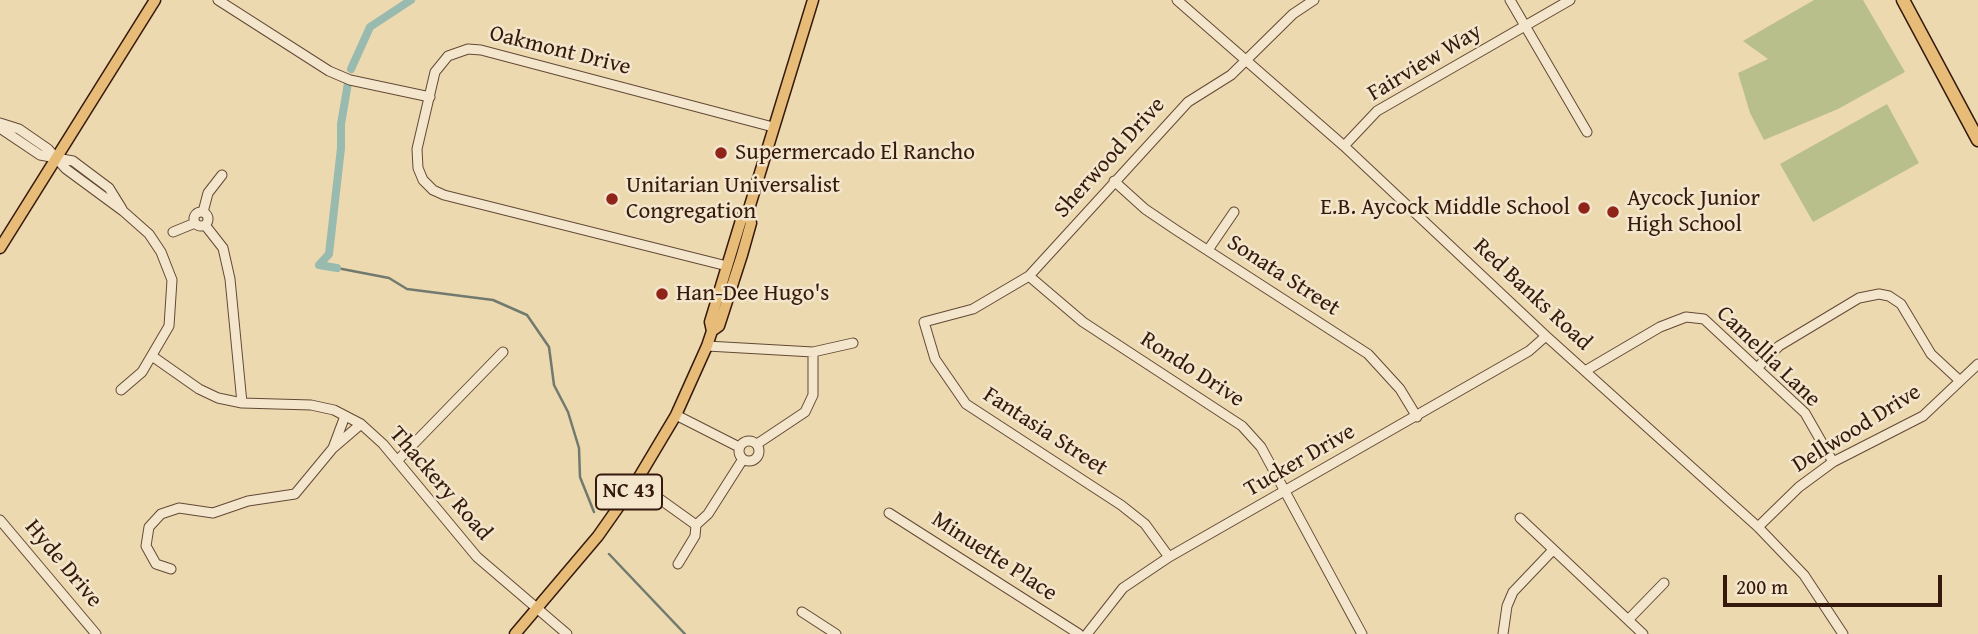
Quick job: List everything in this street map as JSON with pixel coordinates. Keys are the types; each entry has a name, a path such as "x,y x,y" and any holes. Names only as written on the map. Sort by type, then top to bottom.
{"highway":[{"path":"1903,0 1978,140"}],"main road":[{"path":"0,248 155,0"},
{"name":"NC 43","path":"712,331 710,322 727,266 741,221 748,212 813,0"},
{"name":"NC 43","path":"515,634 598,536 636,482 676,415 712,331 721,322 751,223 748,212"},
{"path":"741,221 744,227 738,250 742,255"},
{"path":"721,322 718,313 729,277 727,266"}],"street":[{"path":"218,0 329,71 350,80 430,97"},
{"name":"Red Banks Road","path":"1177,0 1344,146 1546,336 1758,527 1804,575 1843,634"},
{"name":"Sherwood Drive","path":"924,322 973,309 1029,276 1188,102 1247,62 1293,14 1314,0"},
{"path":"1510,0 1587,132"},
{"name":"Fairview Way","path":"1344,146 1377,111 1570,0"},
{"name":"Oakmont Drive","path":"727,266 453,198 433,190 418,168 417,149 438,65 448,56 468,49 773,127"},
{"path":"0,126 19,129 39,142 56,160 73,162 94,176 116,197 123,211 149,234 162,252 172,280 169,326 135,381 121,390"},
{"path":"203,212 208,193 222,175"},
{"name":"Sonata Street","path":"1114,181 1144,209 1368,354 1400,388 1417,417"},
{"path":"195,223 197,213 203,212"},
{"path":"203,212 209,220 205,225"},
{"path":"1208,250 1234,212"},
{"path":"173,232 195,223 205,225 223,248 230,279 242,403"},
{"name":"Rondo Drive","path":"1029,276 1083,322 1242,426 1261,447 1363,634"},
{"path":"1757,368 1790,339 1859,298 1879,294 1889,296 1901,304 1931,354 1959,380"},
{"name":"Camellia Lane","path":"1585,371 1660,327 1696,317 1704,319 1805,414 1833,462"},
{"name":"Fantasia Street","path":"924,322 935,359 966,404 1121,505 1144,524 1169,557"},
{"name":"Tucker Drive","path":"1087,634 1123,588 1169,557 1417,417 1529,351 1546,336"},
{"path":"707,346 813,352 853,343"},
{"path":"397,461 503,352"},
{"path":"757,444 805,412 813,395 813,352"},
{"name":"Thackery Road","path":"152,356 199,389 218,398 242,403 311,405 361,424 397,461 477,557 567,634"},
{"name":"Dellwood Drive","path":"1758,527 1799,487 1833,462 1923,416 1978,364"},
{"path":"676,415 739,447 743,459"},
{"path":"333,448 345,416"},
{"path":"171,569 156,564 146,546 149,527 161,513 179,508 213,513 260,498 295,494 333,448 361,424"},
{"path":"739,447 747,440 757,444"},
{"path":"743,459 752,461 758,456 757,444"},
{"path":"678,564 695,536 696,525 708,514 743,459"},
{"path":"636,482 696,525"},
{"name":"Minuette Place","path":"889,513 1079,634"},
{"path":"1520,518 1643,634"},
{"name":"Hyde Drive","path":"0,520 96,634"},
{"path":"1503,634 1507,606 1513,592 1553,550"},
{"path":"1629,619 1664,583"},
{"path":"802,612 836,634"}],"green space":[{"path":"1814,0 1863,0 1905,72 1838,109 1764,140 1750,113 1738,73 1768,59 1743,41"},
{"path":"1887,104 1919,163 1813,222 1780,164"}],"waterway":[{"path":"351,69 370,27 411,0"},
{"path":"337,268 319,265 329,254 341,148 341,124 348,83"},
{"path":"337,268 389,278 407,289 493,300 527,315 549,347 554,385 568,412 579,448 580,477 594,512"},
{"path":"609,554 685,634"}],"place":[{"name":"Supermercado El Rancho","path":"721,153"},
{"name":"Unitarian Universalist Congregation","path":"612,199"},
{"name":"E.B. Aycock Middle School","path":"1584,208"},
{"name":"Aycock Junior High School","path":"1613,212"},
{"name":"Han-Dee Hugo's","path":"662,294"}]}
